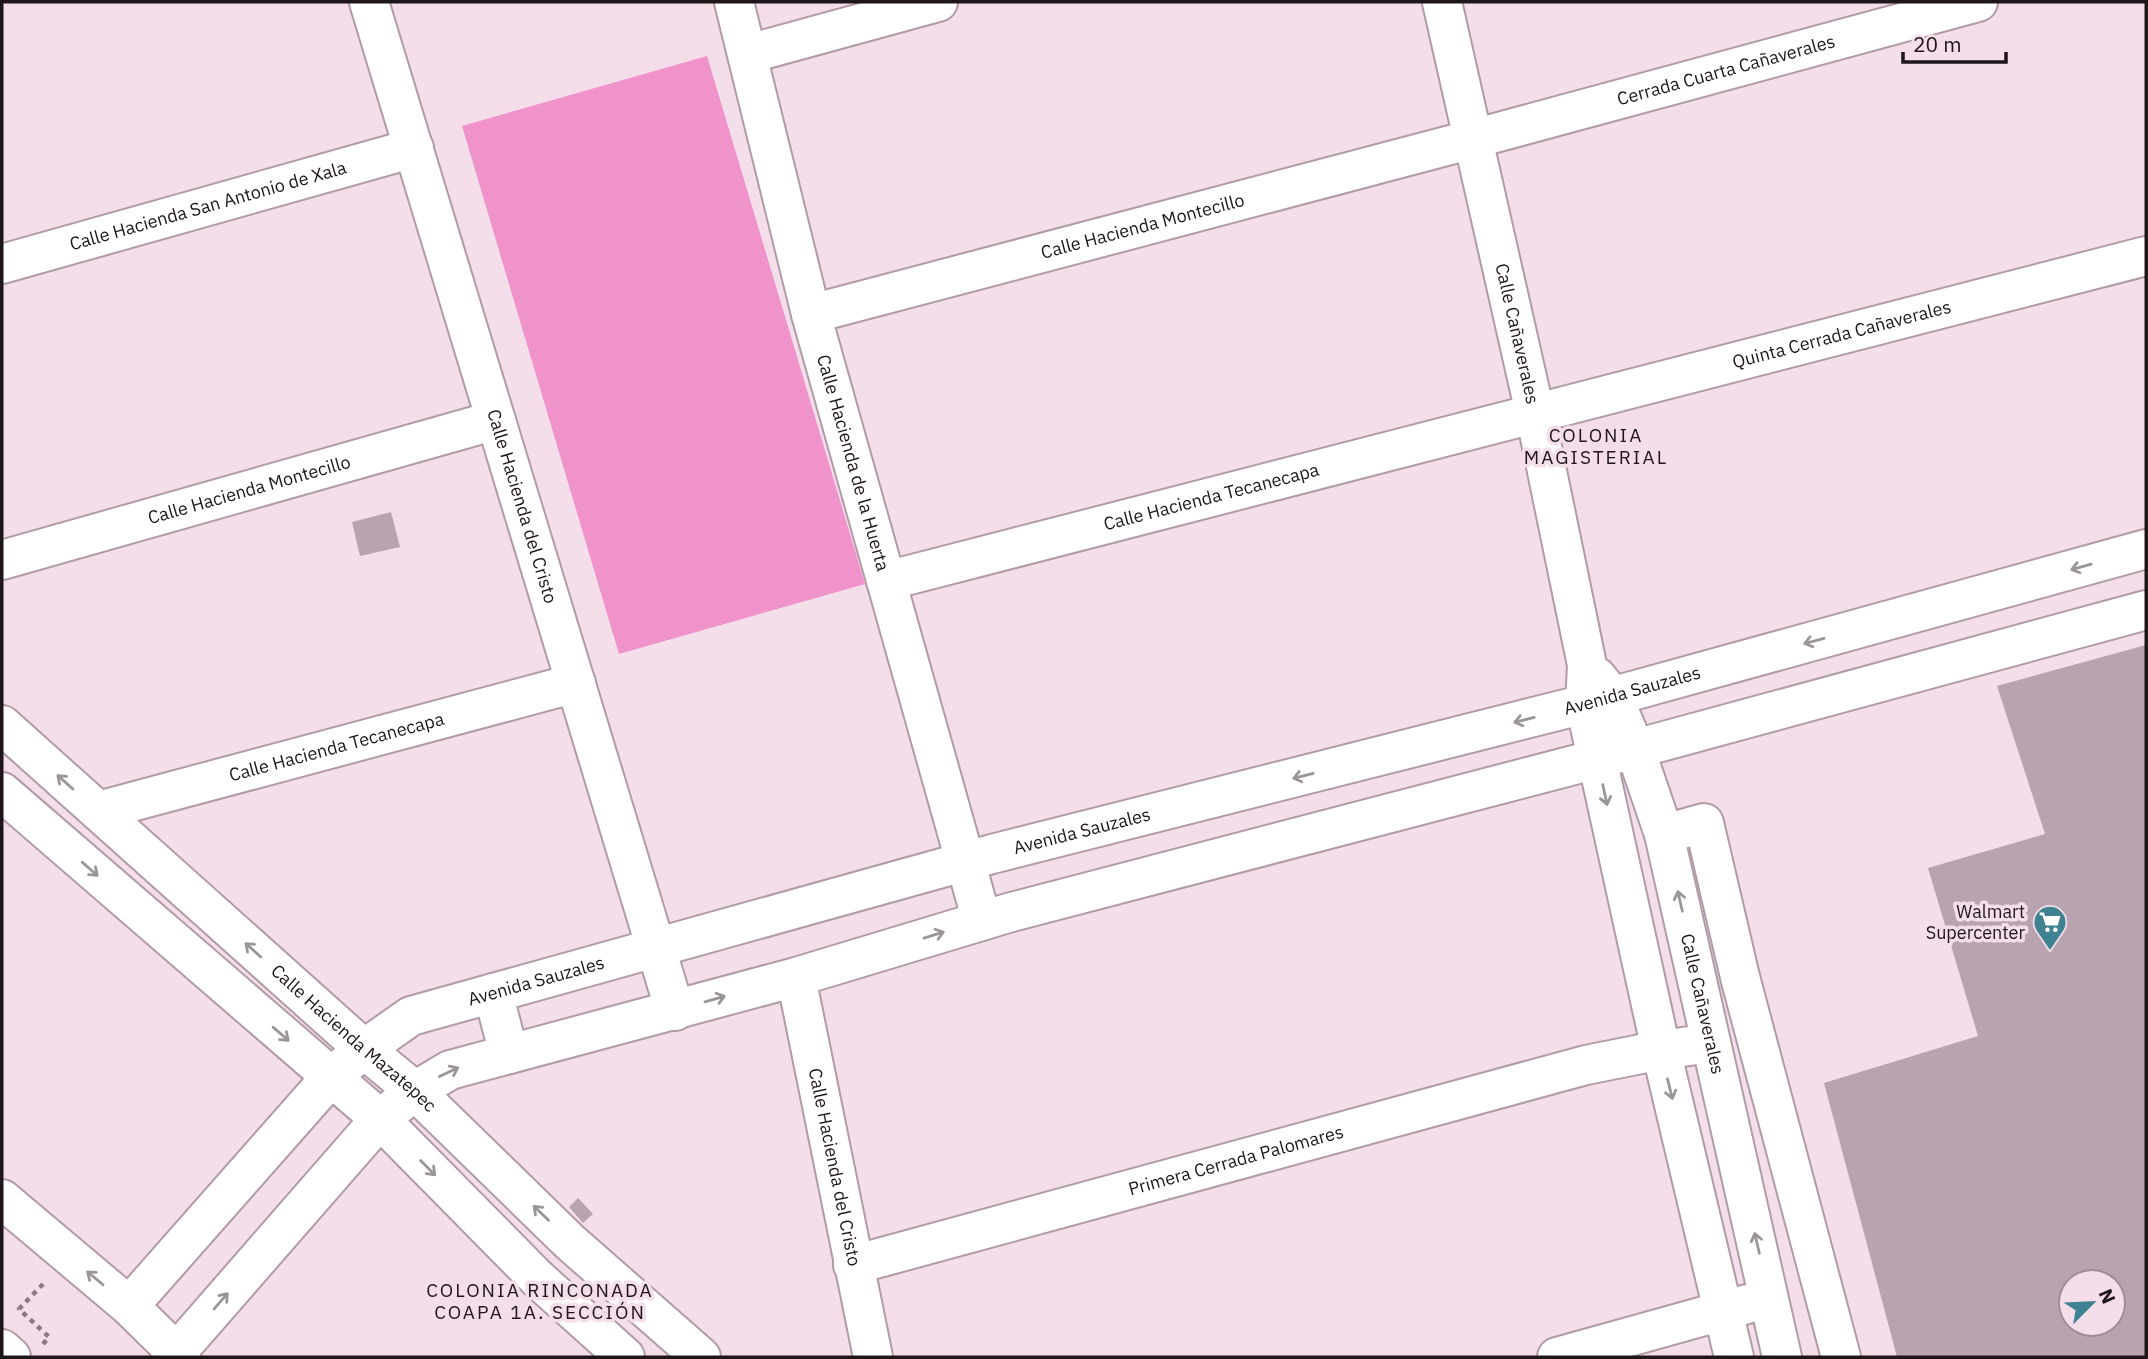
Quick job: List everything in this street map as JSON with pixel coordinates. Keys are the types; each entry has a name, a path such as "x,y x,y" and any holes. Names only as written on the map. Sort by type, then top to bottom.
{"main road":[{"name":"Calle Hacienda del Cristo","path":"369,2 675,1011"},
{"name":"Calle Hacienda de la Huerta","path":"734,2 811,314 982,920"},
{"path":"748,54 938,2"},
{"name":"Calle Cañaverales","path":"1442,2 1535,413 1587,665 1599,701 1635,749 1664,834 1782,1357"},
{"name":"Cerrada Cuarta Cañaverales","path":"1473,139 1978,2"},
{"name":"Calle Hacienda Montecillo","path":"811,314 1473,139"},
{"name":"Calle Hacienda San Antonio de Xala","path":"2,264 414,148"},
{"name":"Quinta Cerrada Cañaverales","path":"1535,413 2146,256"},
{"name":"Calle Hacienda Tecanecapa","path":"886,581 1535,413"},
{"name":"Calle Hacienda Montecillo","path":"2,560 496,420"},
{"name":"Avenida Sauzales","path":"129,1306 331,1077 364,1049 411,1016 966,862 1599,701 2146,549"},
{"path":"2,1199 129,1306 179,1355 380,1119 415,1091 450,1070 796,977 982,920 1635,749 2146,610"},
{"path":"1870,626 1883,681"},
{"name":"Calle Hacienda Tecanecapa","path":"98,811 576,683"},
{"name":"Calle Cañaverales","path":"1599,701 1597,758 1661,1050 1734,1357"},
{"name":"Calle Hacienda Mazatepec","path":"2,725 364,1049 415,1091 570,1242 701,1357"},
{"path":"2,792 380,1119 538,1279 625,1357"},
{"path":"1664,834 1704,823 1740,978 1841,1357"},
{"path":"194,958 225,925"},
{"name":"Calle Hacienda del Cristo","path":"796,977 870,1260 873,1357"},
{"path":"493,993 509,1054"},
{"name":"Primera Cerrada Palomares","path":"870,1260 1586,1065 1711,1043"},
{"path":"538,1279 570,1242"},
{"path":"1558,1357 1769,1298"},
{"path":"2,1349 11,1357"}],"path":[{"path":"19,1309 49,1337"}],"shaded area":[{"path":"707,56 865,584 619,654 462,126"}],"building":[{"path":"391,512 400,547 360,556 352,522"},
{"name":"Walmart Supercenter","path":"2146,645 2146,1357 1897,1357 1824,1083 1978,1036 1928,868 2045,834 1997,686"},
{"path":"578,1198 593,1214 583,1223 569,1207"}],"place":[{"name":"Walmart Supercenter","path":"2050,952"}],"district":[{"name":"COLONIA MAGISTERIAL","path":"1596,446"},
{"name":"COLONIA RINCONADA COAPA 1A. SECCIÓN","path":"540,1301"}]}
